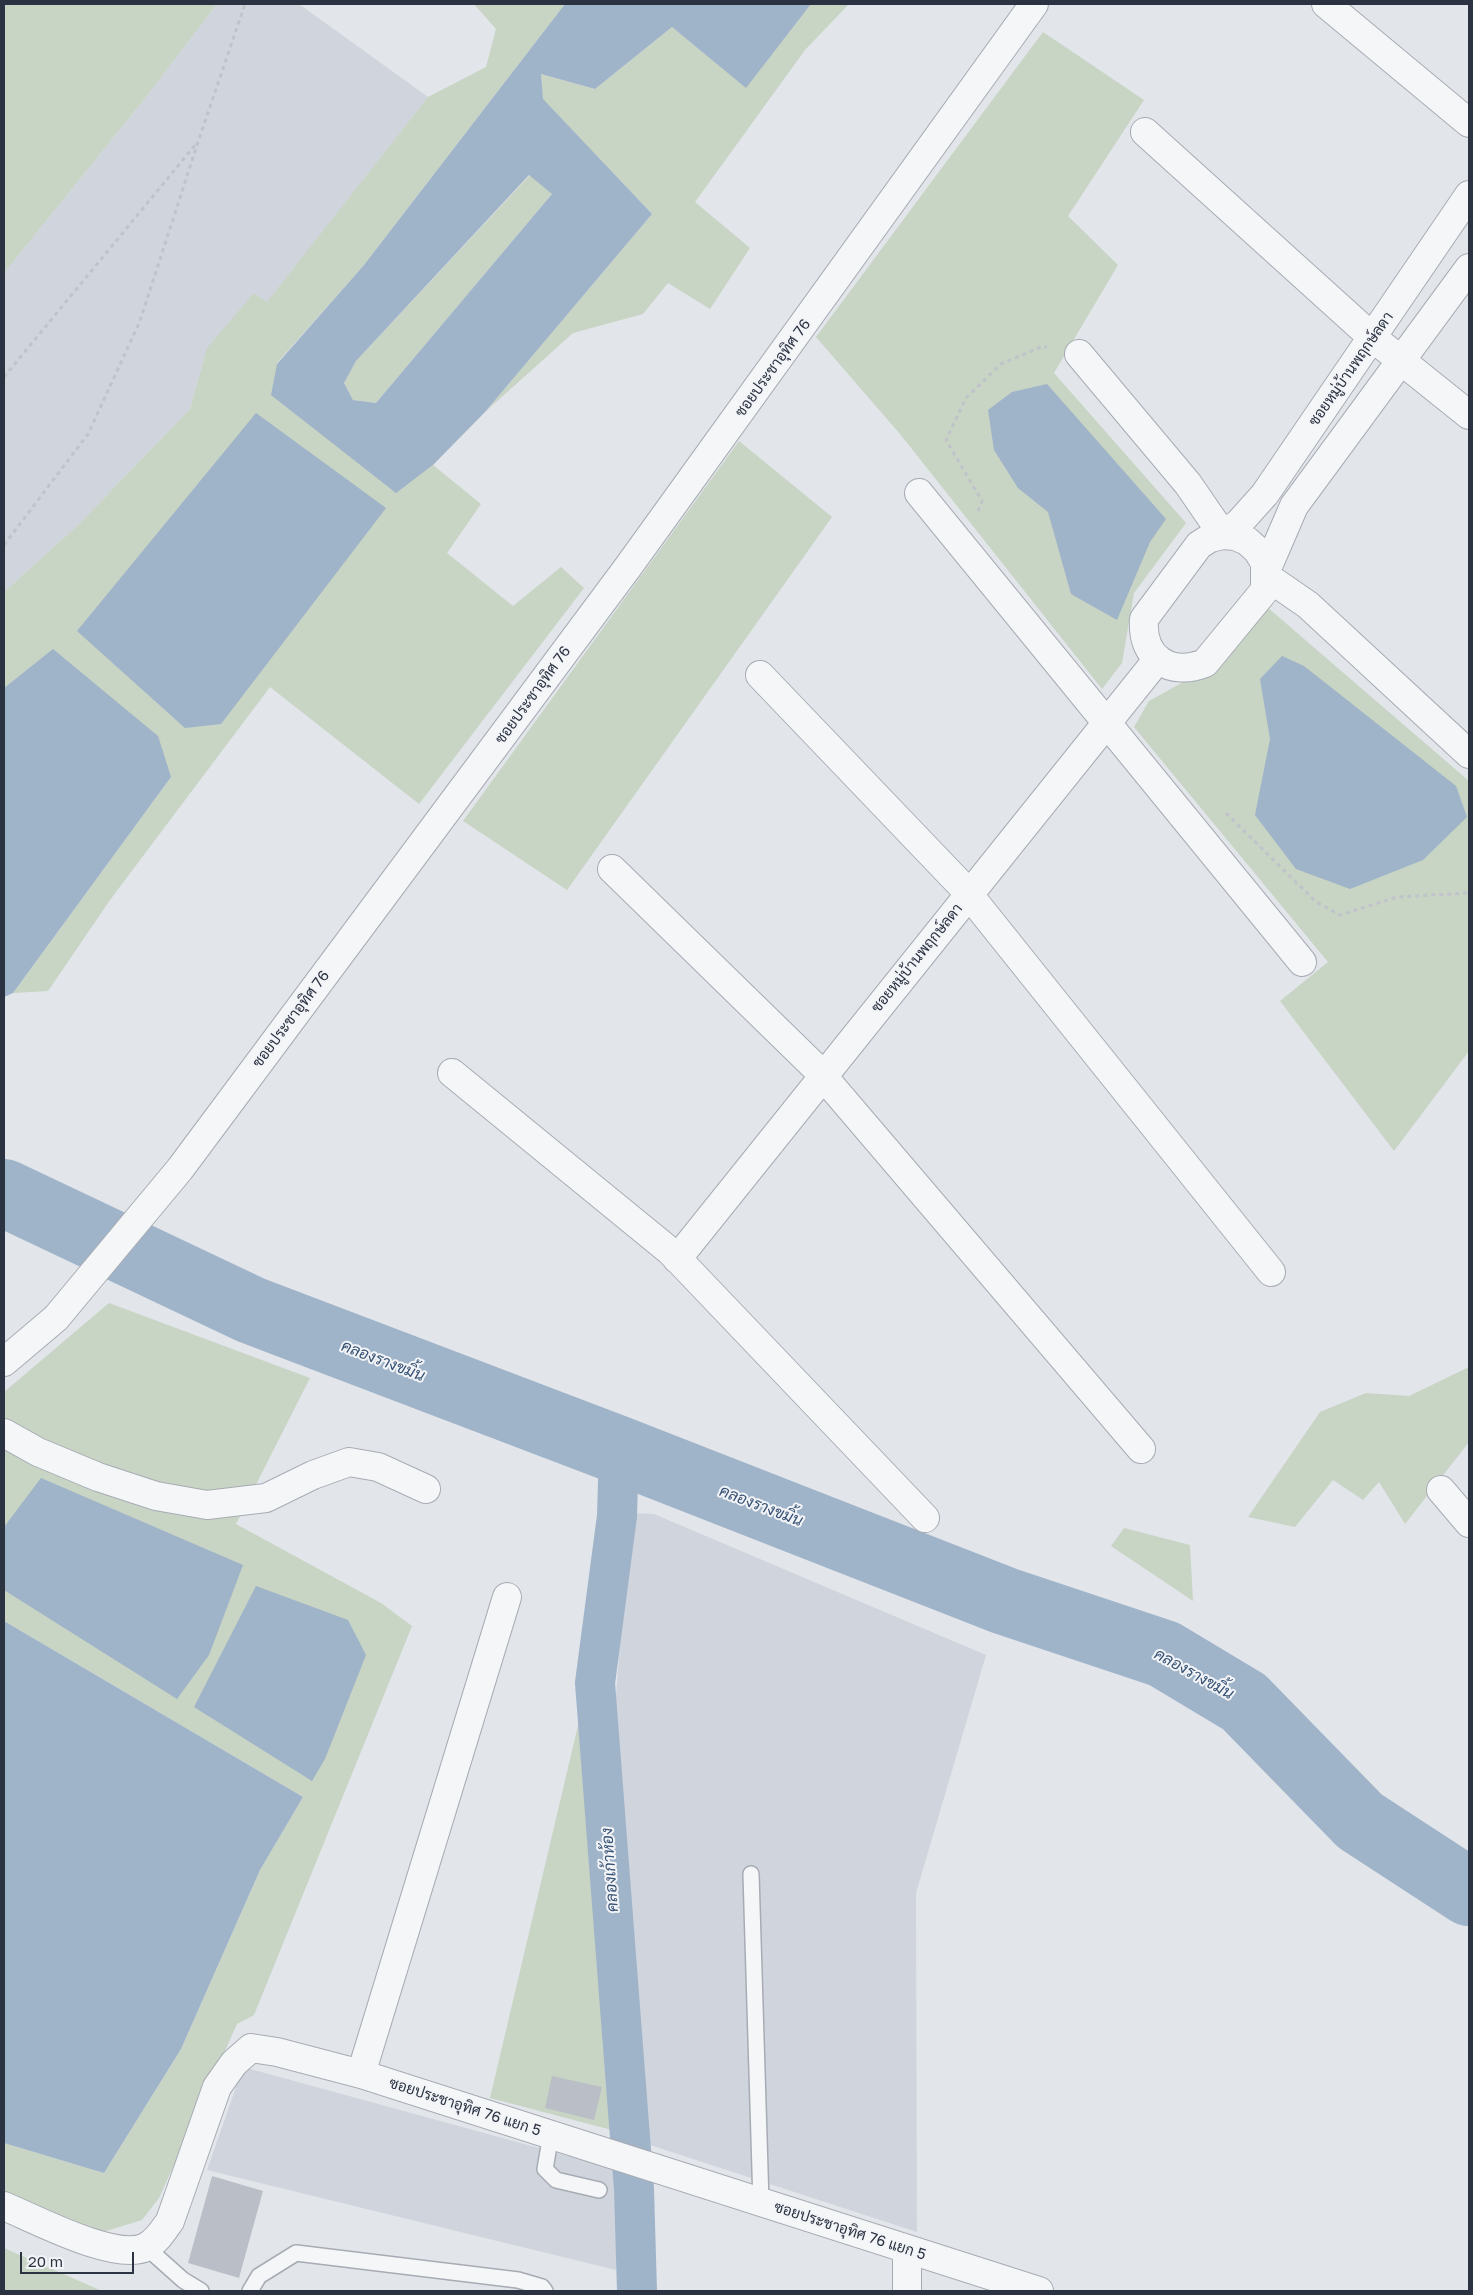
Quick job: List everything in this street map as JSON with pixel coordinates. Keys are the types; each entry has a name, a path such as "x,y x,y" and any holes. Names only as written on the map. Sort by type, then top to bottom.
{"street":[{"name":"ซอยประชาอุทิศ 76","path":"4,1362 56,1318 150,1205 525,707 748,402 1034,4"},
{"path":"1326,4 1469,123"},
{"path":"1145,132 1374,338 1469,415"},
{"name":"ซอยหมู่บ้านพฤกษ์ลดา","path":"677,1259 1158,659 1147,644 1143,632 1144,619 1199,545 1210,538 1223,535 1240,523 1265,494 1374,338 1469,194"},
{"path":"1266,574 1294,506 1402,362 1469,268"},
{"path":"1079,354 1188,484 1223,535 1235,536 1247,541 1258,550 1265,563 1265,590 1205,664 1192,669 1178,668 1158,659"},
{"path":"920,492 1302,962"},
{"path":"1266,574 1308,605 1469,754"},
{"path":"760,675 968,894 1271,1272"},
{"path":"612,869 823,1076 1141,1449"},
{"path":"452,1073 677,1259 925,1518"},
{"path":"4,1432 38,1452 98,1477 156,1496 207,1505 266,1498 313,1475 349,1462 378,1467 426,1489"},
{"path":"1441,1490 1469,1523"},
{"path":"361,2074 507,1597"},
{"name":"ซอยประชาอุทิศ 76 แยก 5","path":"146,2247 160,2237 170,2222 218,2087 234,2063 251,2048 277,2052 361,2074 1039,2291"},
{"path":"4,2206 104,2246 123,2251 146,2247"},
{"path":"906,2291 907,2249"}],"lane":[{"path":"751,1874 761,2203"},
{"path":"550,2134 545,2169 556,2180 599,2190"},
{"path":"146,2247 183,2280 200,2291"},
{"path":"250,2291 260,2276 296,2253 518,2280 542,2287 545,2291"}],"path":[{"path":"4,545 88,434 140,321 245,4"},
{"path":"4,377 198,142"},
{"path":"964,547 982,501 946,440 966,398 1001,364 1043,346 1079,354"},
{"path":"1180,813 1211,804 1231,817 1264,853 1316,902 1340,915 1397,897 1468,893 1469,891"}],"shaded area":[{"path":"217,4 299,4 428,97 267,303 255,293 205,355 190,409 77,526 4,592 4,273 146,97"},
{"path":"630,1513 654,1514 986,1655 916,1893 917,2232 644,2143 613,1735"},
{"path":"243,2067 623,2171 616,2270 207,2170"}],"green space":[{"path":"4,4 217,4 146,97 4,273"},
{"path":"474,4 565,4 364,265 277,363 396,492 433,465 481,504 447,553 513,606 561,567 584,588 419,804 270,687 110,900 48,991 13,993 171,777 53,650 4,688 4,592 77,526 190,409 207,348 254,293 267,302 428,97 486,67 496,29"},
{"path":"811,4 849,4 805,50 695,202 750,248 710,309 668,283 643,314 573,333 485,412 652,214 542,99 541,74 595,89 672,27 746,87"},
{"path":"1043,32 1144,100 1068,216 1118,265 1054,373 1186,523 1134,593 1122,663 1102,689 900,434 816,337"},
{"path":"530,175 552,194 376,403 353,400 344,383 356,361"},
{"path":"739,441 832,517 567,890 463,821"},
{"path":"1267,607 1469,781 1469,1051 1394,1151 1280,1001 1328,962 1134,727 1149,701 1185,681"},
{"path":"109,1303 310,1378 236,1524 381,1603 412,1626 254,2015 237,2024 159,2198 142,2220 100,2233 4,2192 4,2143 104,2173 181,2049 260,1870 303,1797 4,1621 4,1392"},
{"path":"1469,1367 1469,1442 1405,1524 1379,1482 1363,1500 1333,1480 1295,1527 1248,1517 1320,1412 1366,1393 1409,1396"},
{"path":"1124,1528 1190,1545 1193,1601 1111,1546"},
{"path":"580,1717 587,1733 627,2134 490,2098"},
{"path":"4,2248 102,2291 4,2291"}],"water":[{"path":"565,4 811,4 746,88 672,27 595,89 541,74 543,99 652,214 485,412 433,465 396,493 271,395 277,364 364,265","holes":["529,175 552,194 376,403 353,400 344,383 356,361"]},
{"path":"1047,384 1166,519 1150,542 1117,620 1071,594 1048,512 1018,488 994,450 988,410 1012,392"},
{"path":"256,413 386,508 221,724 185,728 77,631"},
{"path":"53,649 158,736 171,777 13,993 4,997 4,688"},
{"path":"1282,656 1304,666 1456,786 1467,817 1423,860 1350,889 1296,869 1255,815 1270,739 1260,679"},
{"path":"41,1478 243,1565 209,1655 177,1699 4,1590 4,1527"},
{"path":"256,1586 348,1620 366,1655 325,1759 312,1781 194,1707"},
{"path":"4,1621 303,1797 260,1870 181,2049 104,2173 4,2143"}],"building":[{"path":"552,2076 602,2087 594,2120 545,2108"},
{"path":"212,2176 263,2191 239,2278 188,2263"}],"waterway":[{"name":"คลองรางขมิ้น","path":"4,1193 251,1310 619,1450 1005,1601 1164,1654 1244,1702 1360,1821 1469,1892"},
{"name":"คลองเก้าห้อง","path":"619,1450 617,1516 595,1683 634,2189 637,2291"}]}
